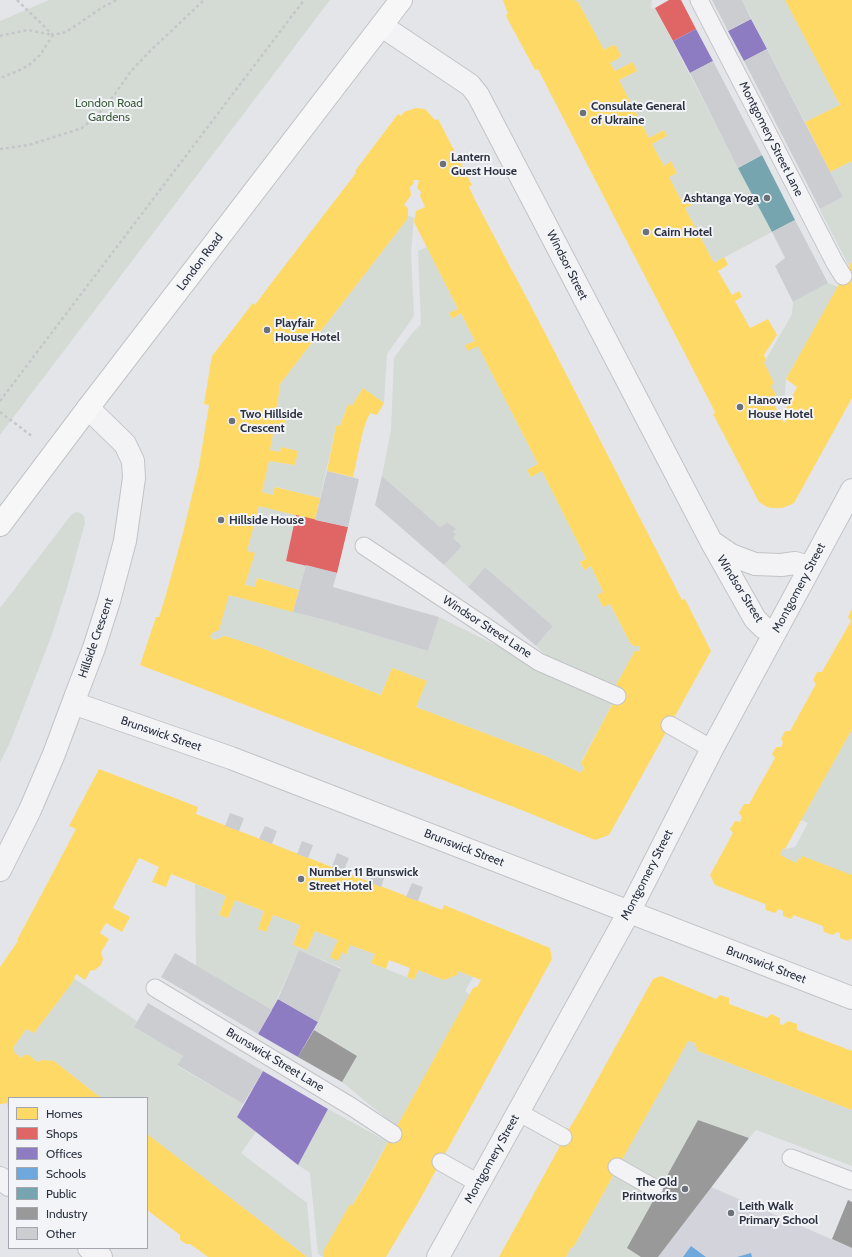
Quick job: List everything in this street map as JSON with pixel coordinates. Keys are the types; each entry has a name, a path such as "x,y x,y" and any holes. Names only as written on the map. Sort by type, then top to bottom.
{"main road":[{"name":"London Road","path":"0,525 401,0"}],"street":[{"name":"Windsor Street","path":"382,26 470,85 478,95 711,541 755,619 774,633"},
{"name":"Hillside Crescent","path":"0,870 39,789 74,703 94,648 109,600 119,565 127,526 134,478 133,461 125,444 88,408"},
{"name":"Montgomery Street","path":"438,1257 629,912 712,749 852,490"},
{"name":"Windsor Street","path":"711,541 731,555 755,564 781,565 795,563 810,567"},
{"name":"Brunswick Street","path":"74,703 230,758 852,998"},
{"path":"0,1178 8,1184"},
{"path":"90,1249 101,1257"}],"lane":[{"name":"Montgomery Street Lane","path":"699,0 827,250 844,276"},
{"name":"Windsor Street Lane","path":"364,546 539,662 617,696"},
{"path":"670,725 712,749"},
{"name":"Brunswick Street Lane","path":"155,988 352,1107 393,1134"},
{"path":"518,1112 562,1137"},
{"path":"792,1158 852,1181"},
{"path":"441,1162 478,1183"},
{"path":"617,1167 654,1188"}],"path":[{"path":"17,0 53,35"},
{"path":"0,36 28,30 53,35 66,32 117,0"},
{"path":"0,149 29,145 82,128 107,105 132,70 150,50 204,0"},
{"path":"0,401 304,0"},
{"path":"0,78 18,72 29,65 40,55 53,35"},
{"path":"0,412 54,453"}],"shaded area":[{"name":"Leith Walk Primary School","path":"711,1187 852,1248 852,1257 658,1257"}],"green space":[{"name":"London Road Gardens","path":"49,0 330,0 0,435 0,21"},
{"path":"573,0 652,0 651,9 655,8 772,232 714,263 685,208 692,204 687,196 681,200 669,177 677,173 673,165 671,162 664,166 652,144 667,136 664,130 649,138 619,80 637,71 633,62 615,71 610,63 619,58 621,55 616,46 613,45 604,50 578,2"},
{"path":"742,0 786,0 840,105 805,122"},
{"path":"852,161 852,261 849,266 820,209 843,197 830,172"},
{"path":"408,216 414,217 411,253 414,316 387,354 384,403 363,388 352,406 348,404 340,426 336,426 320,498 276,487 273,495 262,492 269,461 295,465 298,451 281,447 280,452 270,450 275,422 278,425 284,426 286,418 276,416 280,384 408,218"},
{"path":"427,247 458,309 449,314 452,319 461,313 475,341 465,345 478,346 538,464 527,470 531,477 542,471 586,559 580,563 584,570 591,566 603,592 597,595 603,607 610,604 631,644 634,646 639,646 640,651 635,652 616,685 557,665 536,646 553,626 485,567 468,587 444,565 462,546 453,538 456,534 453,532 455,529 447,522 440,527 382,476 391,430 394,358 409,337 421,324 418,251"},
{"path":"828,283 838,287 786,379 785,397 774,404 773,400 776,395 771,386 764,363 792,314 793,302"},
{"path":"259,506 296,515 286,561 306,565 299,590 257,578 255,587 245,585 255,553 247,551"},
{"path":"76,512 84,516 85,523 67,588 51,637 11,740 0,763 0,608 71,515"},
{"path":"229,595 325,620 428,651 439,617 613,703 581,762 584,768 581,773 545,756 416,707 426,681 392,668 381,695 259,647 225,636 214,640 210,637"},
{"path":"852,729 852,875 799,858 796,863 780,855 783,848 795,847 808,823 801,820"},
{"path":"195,884 226,896 219,915 228,918 235,900 264,911 258,929 266,932 273,915 300,925 293,945 307,950 315,931 338,940 331,957 342,952 347,954 350,945 375,954 371,963 414,980 418,970 444,980 456,975 458,971 473,977 465,991 470,995 397,1127 342,1082 357,1056 314,1030 341,968 299,950 272,1010 196,966"},
{"path":"75,979 137,1021 134,1027 183,1056 177,1066 243,1104 237,1117 256,1132 241,1153 307,1203 312,1257 307,1257 148,1135 148,1097 100,1097 54,1061 43,1060 37,1062 29,1055 22,1058 15,1053 13,1048 26,1029 34,1033"},
{"path":"688,1041 695,1043 698,1051 852,1110 852,1166 756,1130 749,1138 698,1120 663,1184 621,1161"},
{"path":"328,1109 388,1142 352,1206 350,1204 323,1257 318,1254 310,1173 298,1165"},
{"path":"614,1174 656,1197 641,1257 566,1257 571,1247 572,1248 574,1246"}],"building: Homes":[{"path":"503,0 573,0 578,2 604,50 613,45 616,46 621,55 619,58 610,63 615,71 633,62 637,71 619,80 649,138 664,130 667,136 652,144 664,166 671,161 677,173 669,177 681,200 687,196 692,205 685,208 714,263 724,257 728,265 718,271 732,295 739,291 742,297 735,301 750,328 768,319 777,335 764,355 766,359 764,363 774,383 771,386 776,395 773,400 774,404 784,423 787,418 784,412 797,387 786,379 852,261 852,398 794,503 782,508 772,508 759,502 713,414 715,413 713,408 538,69 535,70 507,18 506,15 508,14"},
{"path":"785,0 852,0 852,161 830,172 805,122 840,105"},
{"path":"416,108 425,109 435,120 438,119 472,185 469,187 475,200 682,600 685,599 711,651 609,835 595,840 524,811 140,665 156,617 159,617 165,598 183,533 199,466 209,405 204,404 212,355 253,303 255,305 356,173 355,171 398,114 401,116 404,112","holes":["413,180 419,180 417,188 421,192 420,196 425,207 416,211 414,222 458,309 449,313 452,319 461,313 475,341 465,345 468,351 478,346 538,464 527,470 531,477 542,471 586,559 580,562 584,570 591,566 603,592 597,595 603,607 610,604 631,644 634,646 639,646 640,651 635,651 616,685 621,688 581,763 584,768 581,773 545,756 416,707 427,681 392,668 381,695 259,647 225,636 214,640 210,637 212,633 219,630 229,595 293,612 299,590 257,578 255,587 245,585 255,553 247,551 259,506 315,520 320,498 275,487 273,495 262,492 269,461 295,465 298,451 281,447 280,452 270,450 275,422 278,425 285,426 286,418 276,416 280,384 408,218 408,208 404,205 411,195 410,187 414,183"]},
{"path":"363,388 384,403 377,415 370,413 366,422 353,477 327,471 336,426 340,426 348,404 352,406"},
{"path":"852,608 852,729 785,849 783,848 780,855 796,863 802,856 852,875 852,938 848,941 840,938 840,933 837,932 833,935 824,932 823,926 794,915 791,919 783,916 783,911 779,909 775,913 766,910 765,904 715,885 710,875 733,833 730,829 735,821 740,822 742,817 739,813 744,804 749,804 775,758 772,754 776,747 781,747 783,742 781,739 785,731 790,731 816,684 813,680 817,672 822,672 851,621 848,617"},
{"path":"99,769 198,807 196,814 442,910 444,905 550,948 552,959 418,1203 386,1257 324,1257 323,1252 350,1204 352,1206 369,1177 473,988 477,987 481,980 458,971 457,975 444,980 418,970 414,980 407,977 410,968 389,960 386,969 371,963 375,954 350,945 346,955 342,952 338,961 330,957 338,940 315,931 307,950 293,945 300,925 273,915 266,932 258,929 264,911 235,900 228,918 219,915 226,896 171,874 166,887 152,882 159,867 139,858 113,908 130,917 122,932 106,923 100,933 109,939 101,952 103,959 101,965 95,970 90,971 85,980 76,974 75,979 34,1033 26,1029 13,1048 15,1053 22,1058 24,1055 29,1055 37,1062 43,1060 54,1061 100,1097 8,1097 8,1104 0,1104 0,967 18,941 17,940 76,829 69,826"},
{"path":"661,976 716,999 720,995 729,998 729,1004 767,1018 771,1014 780,1018 780,1024 783,1025 788,1021 797,1024 797,1030 852,1051 852,1110 698,1051 695,1043 688,1041 574,1246 572,1248 571,1247 566,1257 499,1257 560,1146 558,1145 567,1128 569,1129 581,1109 653,979"},
{"path":"148,1135 307,1257 208,1257 190,1244 186,1244 180,1240 180,1235 148,1211"}],"building: Shops":[{"path":"669,0 681,0 696,29 673,41 655,8"},
{"path":"296,515 348,527 337,573 286,561"}],"building: Offices":[{"path":"751,19 767,49 744,61 728,31"},
{"path":"696,29 713,61 690,73 673,41"},
{"path":"278,999 318,1022 298,1057 258,1034"},
{"path":"263,1071 328,1109 298,1165 237,1117"}],"building: Schools":[{"path":"691,1246 706,1257 683,1257"},
{"path":"751,1253 752,1257 737,1257"}],"building: Public":[{"path":"762,155 795,220 772,232 738,168"}],"building: Industry":[{"path":"314,1030 357,1056 342,1082 298,1057"},
{"name":"The Old Printworks","path":"698,1120 749,1138 658,1257 641,1257 627,1248"},
{"path":"848,1200 852,1202 852,1248 832,1239"}],"building: Other":[{"path":"712,0 742,0 751,19 728,31"},
{"path":"767,49 843,197 820,209 744,61"},
{"path":"713,61 762,155 738,168 690,73"},
{"path":"795,220 828,283 793,302 775,266 785,258 772,232"},
{"path":"327,471 359,479 348,527 315,520"},
{"path":"382,476 440,527 447,522 456,529 453,532 456,534 453,538 462,546 444,565 375,505"},
{"path":"306,565 337,573 333,587 439,617 428,651 293,612"},
{"path":"485,567 553,626 536,646 468,587"},
{"path":"230,813 244,818 239,831 225,826"},
{"path":"265,826 277,831 272,844 259,839"},
{"path":"302,841 313,845 308,858 297,854"},
{"path":"337,853 349,858 343,872 332,867"},
{"path":"374,869 386,873 381,887 369,882"},
{"path":"412,883 423,887 418,901 406,897"},
{"path":"299,950 341,969 318,1022 278,999"},
{"path":"175,953 272,1010 258,1034 161,977"},
{"path":"148,1003 263,1071 243,1104 177,1065 183,1056 134,1027"}],"place":[{"name":"Consulate General of Ukraine","path":"583,113"},
{"name":"Lantern Guest House","path":"443,164"},
{"name":"Ashtanga Yoga","path":"767,198"},
{"name":"Cairn Hotel","path":"646,232"},
{"name":"Playfair House Hotel","path":"267,330"},
{"name":"Hanover House Hotel","path":"740,407"},
{"name":"Two Hillside Crescent","path":"232,421"},
{"name":"Hillside House","path":"221,520"},
{"name":"Number 11 Brunswick Street Hotel","path":"301,879"},
{"name":"The Old Printworks","path":"685,1189"},
{"name":"Leith Walk Primary School","path":"731,1213"}]}
